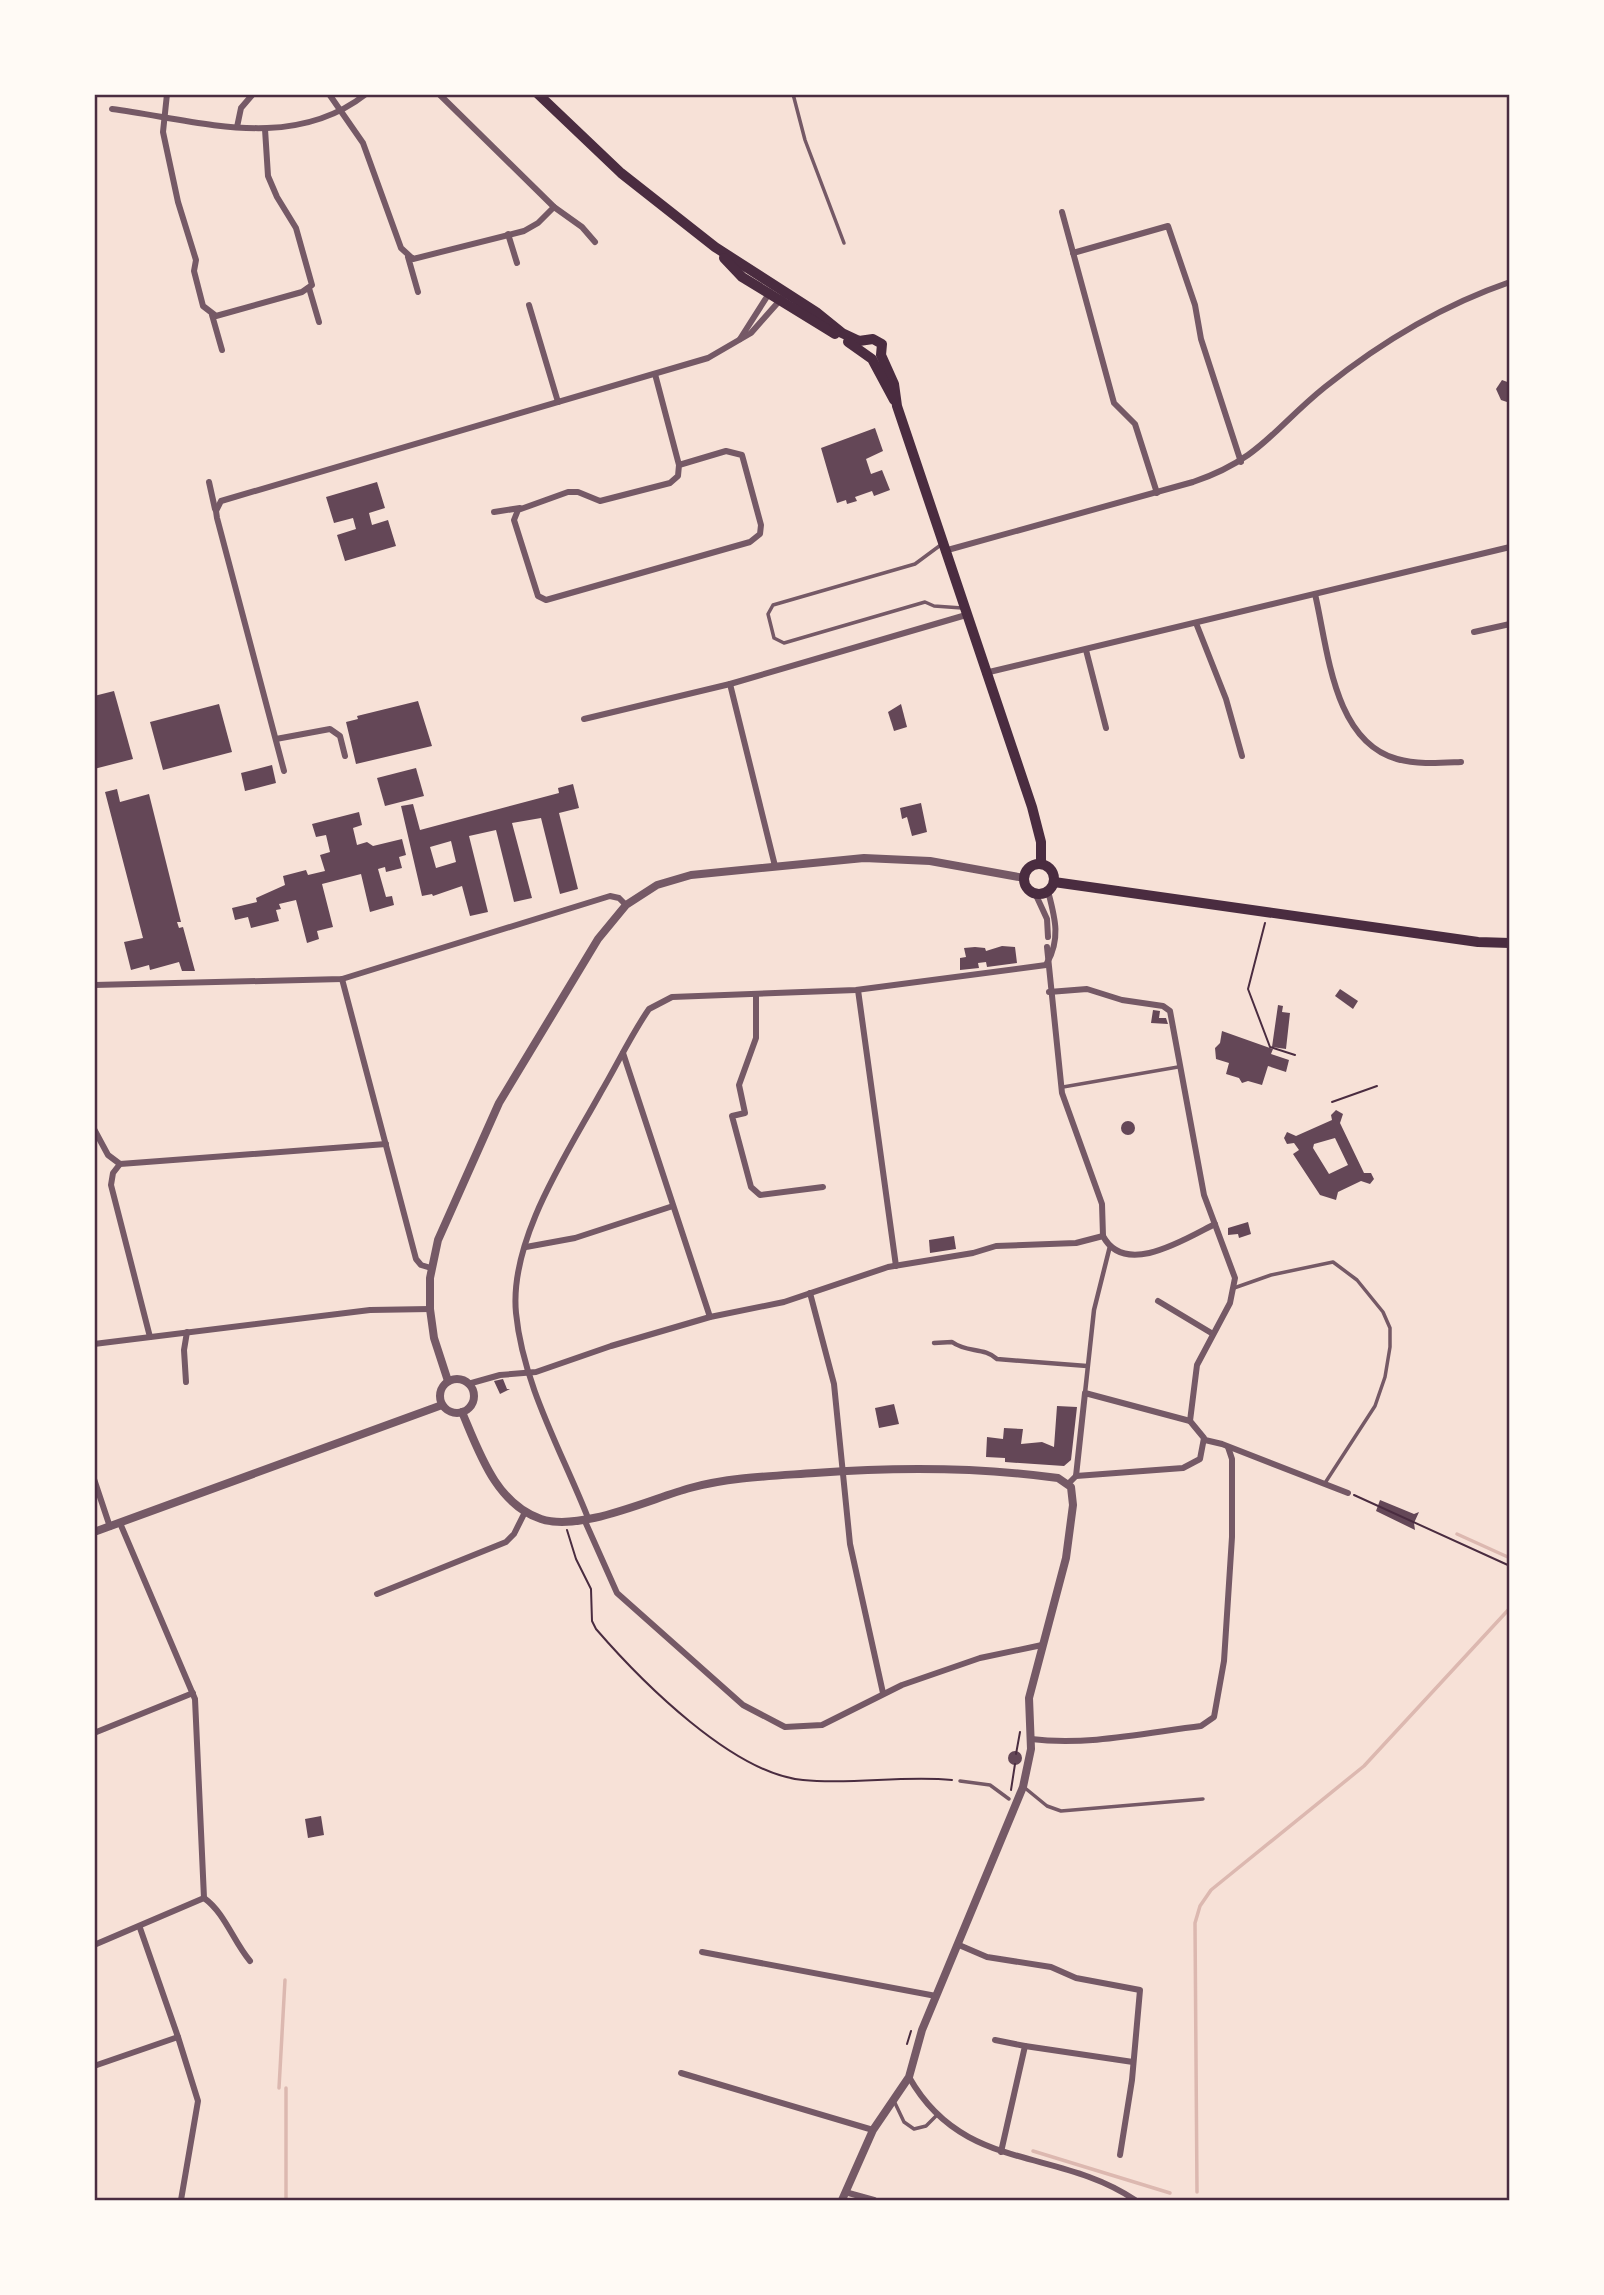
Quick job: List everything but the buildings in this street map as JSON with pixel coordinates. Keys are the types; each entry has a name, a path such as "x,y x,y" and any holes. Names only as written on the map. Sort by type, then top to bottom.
{"main road":[{"path":"539,95 621,173 715,247 738,274 865,346 877,357 894,384 897,406 1032,807 1042,849 1041,864"},
{"path":"865,346 880,342 877,357"},
{"path":"1051,886 1050,868 1041,864 1029,868 1024,878 1027,887 1035,893 1051,886 1478,942 1510,943"}],"street":[{"path":"167,94 163,132 178,202 196,260 194,271 203,306 212,315 222,350"},
{"path":"237,127 241,108 253,94"},
{"path":"330,94 363,143 401,248 408,257 418,292"},
{"path":"112,109 237,127 299,127 343,110 366,94"},
{"path":"439,94 554,207 582,227 595,242"},
{"path":"265,129 268,176 296,228 311,274 309,288 318,322"},
{"path":"408,257 417,258 531,227 554,207"},
{"path":"1062,212 1114,403 1135,424 1157,493"},
{"path":"1073,253 1168,226 1195,305 1201,339 1241,462"},
{"path":"508,234 517,263"},
{"path":"943,547 1157,493 1213,475 1241,462 1279,432 1326,387 1366,358 1454,303 1510,282"},
{"path":"212,315 220,316 309,288"},
{"path":"739,340 771,291"},
{"path":"216,510 225,499 721,353 756,329 782,298"},
{"path":"529,305 558,401"},
{"path":"655,374 679,465 678,476 670,483 600,501 578,492 568,492 516,512 514,520 534,589 543,600 750,542 758,537 761,525 742,455 726,452 679,465"},
{"path":"209,482 284,771"},
{"path":"494,512 525,507"},
{"path":"985,673 1510,547"},
{"path":"1315,594 1341,702 1358,735 1374,749 1395,759 1413,762 1461,762"},
{"path":"584,719 730,684 965,612"},
{"path":"1196,623 1226,699 1242,757"},
{"path":"1474,632 1510,624"},
{"path":"1086,650 1106,728"},
{"path":"730,684 775,866"},
{"path":"276,740 330,729 340,736 345,756"},
{"path":"448,1381 434,1338 430,1310 431,1268 443,1227 499,1103 598,939 626,905 650,888 676,878 864,858 902,858 1024,878"},
{"path":"1046,965 1056,948 1057,930 1051,886"},
{"path":"1035,893 1047,919 1048,937"},
{"path":"94,985 342,979 607,897 617,897 626,905"},
{"path":"1047,947 1046,965 1061,1087 1068,1115 1103,1208 1103,1236 1111,1245 1128,1253 1146,1253 1215,1224"},
{"path":"1042,1645 980,1658 883,1693 814,1727 792,1728 756,1713 618,1594 528,1373 516,1307 517,1276 526,1247 565,1157 649,1009 668,998 858,990 1046,965"},
{"path":"342,979 416,1259 421,1265 431,1268"},
{"path":"1049,992 1087,989 1118,999 1163,1006 1170,1013 1203,1189 1232,1265 1234,1288 1230,1303 1196,1368 1191,1422"},
{"path":"858,990 896,1266"},
{"path":"755,995 756,1038 740,1086 745,1113 732,1116 751,1187 760,1195 823,1186"},
{"path":"623,1053 710,1317"},
{"path":"94,1129 108,1154 120,1164 386,1144"},
{"path":"120,1164 112,1175 111,1185 150,1337"},
{"path":"526,1247 575,1238 673,1206"},
{"path":"468,1384 500,1375 528,1373 710,1317 810,1293 896,1266 973,1254 996,1246 1076,1243 1103,1236"},
{"path":"1068,1484 1076,1476 1098,1286 1111,1245"},
{"path":"810,1293 834,1384 857,1582 883,1693"},
{"path":"1157,1301 1213,1334"},
{"path":"94,1344 370,1310 430,1310"},
{"path":"186,1382 187,1332"},
{"path":"934,1343 952,1342 961,1349 989,1352 997,1359 1087,1366"},
{"path":"461,1380 468,1384 473,1400 462,1412 450,1412 442,1405 440,1393 448,1381 461,1380"},
{"path":"1076,1476 1187,1467 1200,1459 1205,1440 1203,1433 1191,1422 1085,1393"},
{"path":"94,1532 442,1405"},
{"path":"462,1412 497,1483 509,1499 524,1512 553,1522 586,1519 723,1480 843,1470 996,1472 1058,1478 1068,1484 1073,1499 1067,1552 1029,1698 1031,1739 1023,1787 1012,1802 959,1945 918,2041 909,2077 873,2130 843,2196 874,2200"},
{"path":"1205,1440 1348,1493"},
{"path":"1031,1739 1070,1742 1104,1738 1201,1726 1214,1717 1222,1681 1232,1537 1232,1458 1228,1447"},
{"path":"94,1479 110,1527"},
{"path":"377,1594 506,1542 524,1512"},
{"path":"120,1523 193,1693 198,1713 204,1898"},
{"path":"94,1733 193,1693"},
{"path":"94,1945 140,1928 204,1898"},
{"path":"204,1898 217,1907 237,1946 250,1961"},
{"path":"140,1928 194,2078 198,2101 181,2200"},
{"path":"959,1945 987,1957 1051,1967 1076,1978 1140,1990 1120,2155"},
{"path":"702,1952 936,1996"},
{"path":"94,2066 178,2037"},
{"path":"995,2040 1133,2062"},
{"path":"1001,2152 1025,2046"},
{"path":"681,2073 873,2130"},
{"path":"909,2077 957,2133 1001,2152 1091,2177 1135,2200"}],"lane":[{"path":"793,94 805,140 844,243"},
{"path":"943,547 915,564 773,605 768,614 774,638 785,643 925,602 965,612"},
{"path":"1061,1087 1178,1067"},
{"path":"1234,1288 1298,1268 1333,1262 1357,1280 1387,1319 1391,1347 1380,1395 1325,1483"},
{"path":"960,1781 996,1787 1012,1802"},
{"path":"1023,1787 1047,1805 1061,1811 1203,1799"},
{"path":"894,2101 904,2122 914,2129 926,2126 939,2113"}],"path":[{"path":"1265,922 1248,989 1250,999 1270,1047 1294,1055"},
{"path":"1332,1102 1377,1086"},
{"path":"1348,1493 1510,1566"},
{"path":"568,1530 576,1559 591,1589 592,1621 596,1629 660,1693 727,1750 764,1771 805,1781 932,1778 960,1781"}],"waterway":[{"path":"1457,1534 1510,1558"},
{"path":"1197,2192 1195,1923 1200,1906 1211,1890 1364,1766 1510,1608"},
{"path":"279,2088 285,1980"},
{"path":"286,2088 286,2200"},
{"path":"1033,2151 1170,2193"}]}
